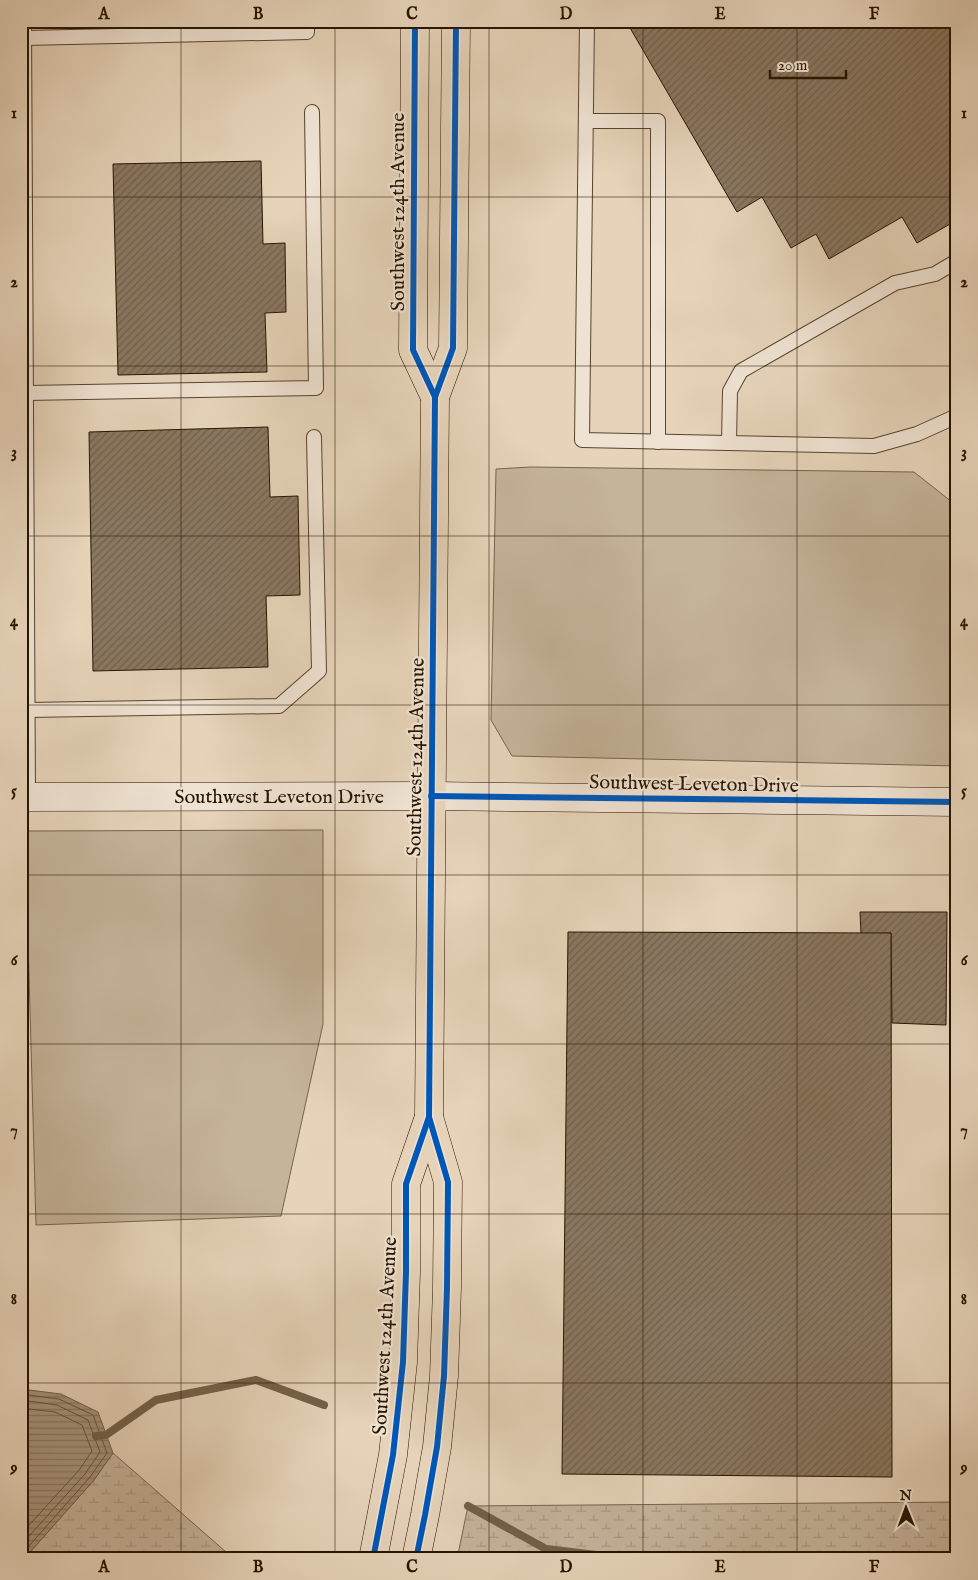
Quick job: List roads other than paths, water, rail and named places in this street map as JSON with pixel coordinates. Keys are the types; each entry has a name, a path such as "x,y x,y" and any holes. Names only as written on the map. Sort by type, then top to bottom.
{"main road":[{"name":"Southwest 124th Avenue","path":"414,21 412,350 435,397"},
{"name":"Southwest 124th Avenue","path":"416,1559 437,1446 444,1376 447,1298 448,1182 428,1117 435,397 454,348 456,21"},
{"name":"Southwest 124th Avenue","path":"373,1559 393,1455 403,1362 406,1184 428,1117"}],"street":[{"name":"Southwest Leveton Drive","path":"25,797 431,796 957,802"}],"lane":[{"path":"24,21 28,710 25,797"},
{"path":"24,38 308,32 307,21"},
{"path":"587,21 582,440 874,446 918,434 957,416"},
{"path":"26,393 316,388 312,112"},
{"path":"586,121 658,121 658,442"},
{"path":"729,443 730,390 741,370 895,283 936,274 957,261"},
{"path":"28,710 279,706 319,671 314,437"}],"water":[{"path":"21,1389 61,1394 98,1412 113,1453 94,1480 24,1559 21,1559"}],"waterway":[{"path":"96,1436 106,1435 156,1400 256,1380 324,1405"},
{"path":"468,1506 546,1549 630,1559"},
{"path":"914,1559 957,1556"}]}
